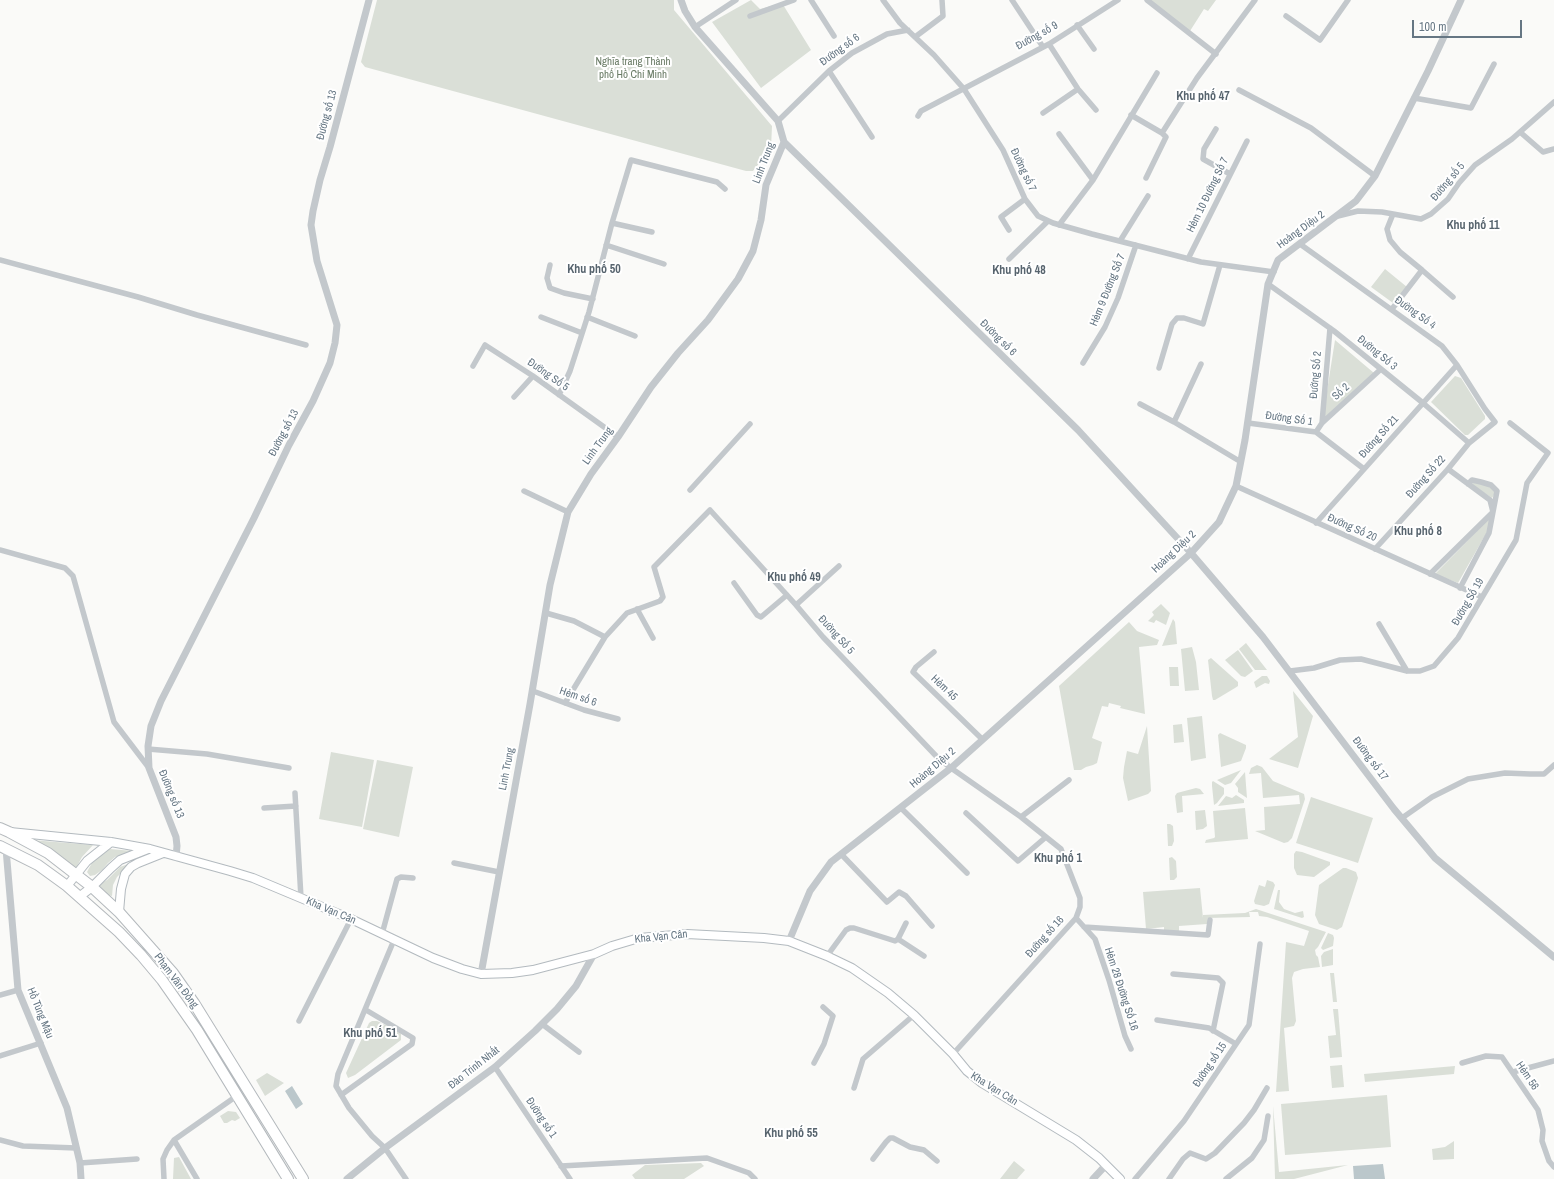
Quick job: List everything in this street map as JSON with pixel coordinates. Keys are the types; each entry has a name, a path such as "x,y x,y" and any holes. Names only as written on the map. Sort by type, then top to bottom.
{"highway":[{"name":"Phạm Văn Đồng","path":"5,830 48,853 76,873 119,912 173,973 186,991 303,1179"},
{"name":"Phạm Văn Đồng","path":"2,848 38,865 67,886 119,932 162,980 197,1030 288,1179"}],"main road":[{"name":"Kha Vạn Cân","path":"5,830 111,842 150,849 230,871 351,919 433,958 462,969 481,974 512,973 533,970 594,954 612,946 639,938 687,934 764,938 789,941 852,968 888,993 914,1015 953,1054 967,1072 1076,1140 1099,1158 1120,1179"},
{"path":"67,886 76,873 90,858 111,842"},
{"path":"79,897 92,887 120,860 150,849"},
{"path":"119,912 121,889 125,874 131,867 138,863 163,853"}],"street":[{"name":"Đường số 13","path":"176,857 176,837 149,768 148,749 151,726 161,701 254,518 289,445 313,401 330,363 335,343 337,325 317,261 312,225 313,211 320,180 370,0"},
{"name":"Linh Trung","path":"481,974 533,691 550,585 568,512 591,474 618,437 651,387 678,352 708,320 738,279 753,251 761,220 766,185 784,142 778,121 695,27 684,11 681,0"},
{"path":"695,27 736,0"},
{"path":"750,16 794,0"},
{"path":"811,0 834,36"},
{"name":"Đường số 7","path":"883,0 900,23 964,89 1002,150 1025,198 1038,216 1059,225 1188,259 1274,272"},
{"path":"915,37 943,16 942,0"},
{"path":"1012,0 1078,89 1096,110"},
{"name":"Đường số 9","path":"918,116 921,111 1046,46 1118,0"},
{"path":"1147,0 1216,54"},
{"path":"1286,16 1320,40 1348,0"},
{"name":"Hoàng Diệu 2","path":"789,941 810,891 831,862 951,768 1191,553 1219,522 1236,486 1248,423 1268,284 1278,260 1356,201 1375,176 1461,0"},
{"path":"1162,133 1197,78 1216,54 1252,1"},
{"path":"1077,25 1094,49"},
{"name":"Đường số 6","path":"778,121 829,71 852,53 887,34 908,30"},
{"path":"1414,98 1471,108 1494,64"},
{"path":"829,71 872,137"},
{"path":"1059,225 1093,180 1157,74"},
{"path":"1043,113 1078,89"},
{"path":"1239,90 1311,128 1375,176"},
{"name":"Đường số 5","path":"1338,216 1358,211 1382,212 1421,219 1431,214 1448,199 1463,178 1475,165 1520,132 1554,102"},
{"path":"1131,115 1162,133 1166,137 1146,178"},
{"path":"1216,128 1204,149 1203,159 1230,174"},
{"path":"1520,132 1543,152 1554,149"},
{"path":"1058,134 1093,180"},
{"name":"Hẻm 10 Đường Số 7","path":"1188,259 1247,141"},
{"name":"Đường số 6","path":"784,142 1078,430 1191,553"},
{"path":"559,395 570,371 588,317 612,223 631,160 717,182 725,189"},
{"path":"1120,241 1148,196"},
{"path":"1009,230 1001,217 1025,198"},
{"path":"1392,214 1387,229 1390,240 1400,252 1453,297"},
{"path":"1009,259 1048,221"},
{"path":"612,223 652,232"},
{"name":"Đường Số 4","path":"1300,244 1442,346 1457,365 1495,422"},
{"path":"606,245 664,264"},
{"name":"Hẻm 9 Đường Số 7","path":"1083,363 1105,327 1118,298 1136,245"},
{"path":"0,260 138,297 306,345"},
{"path":"550,265 547,278 550,288 564,293 593,299"},
{"path":"1159,368 1172,324 1177,318 1184,318 1204,324 1220,265"},
{"path":"1392,309 1422,270"},
{"name":"Đường Số 3","path":"1268,284 1330,328 1424,403 1469,443"},
{"path":"541,317 582,333"},
{"path":"588,317 635,336"},
{"name":"Đường Số 2","path":"1322,423 1330,328"},
{"name":"Đường Số 5","path":"473,366 485,345 533,376 618,437"},
{"path":"1174,422 1202,364"},
{"name":"Đường Số 21","path":"1316,523 1457,365"},
{"name":"Số 2","path":"1316,432 1322,423 1381,369"},
{"path":"514,397 533,376"},
{"path":"1140,404 1174,422 1241,462"},
{"name":"Đường Số 22","path":"1375,549 1448,469 1469,443 1495,422"},
{"name":"Đường Số 1","path":"1248,423 1316,432 1364,469"},
{"name":"Đường Số 19","path":"1290,671 1314,668 1340,660 1361,659 1408,671 1420,671 1434,666 1458,638 1516,540 1527,483 1548,453 1510,423"},
{"path":"690,490 750,424"},
{"path":"1448,469 1490,500 1493,512"},
{"path":"1460,588 1489,533 1497,491 1491,485 1472,480 1468,484"},
{"name":"Đường Số 20","path":"1236,486 1482,598"},
{"path":"524,491 568,512"},
{"name":"Đường Số 5","path":"637,609 660,601 663,597 654,567 710,510 796,605 828,643 938,758 951,768"},
{"path":"1430,574 1493,512"},
{"path":"0,550 64,568 73,576 114,722 149,768"},
{"name":"Đường số 17","path":"1191,553 1243,613 1290,671 1402,818 1435,858 1554,957"},
{"path":"796,605 839,566"},
{"path":"734,582 757,615 761,617 787,595"},
{"path":"565,703 605,637 628,613 637,609 653,638"},
{"path":"546,613 574,621 605,637"},
{"path":"1379,624 1408,671"},
{"name":"Hẻm 45","path":"934,652 916,667 913,672 982,739"},
{"name":"Hẻm số 6","path":"533,691 584,710 618,719"},
{"path":"148,749 207,754 289,768"},
{"path":"1402,818 1432,797 1468,779 1505,773 1544,774 1554,766"},
{"name":"Đường số 16","path":"951,768 1021,817 1061,849 1072,874 1080,898 1080,907 1076,918 953,1054"},
{"path":"1021,817 1069,780"},
{"path":"295,793 300,898"},
{"path":"264,808 296,806"},
{"path":"901,808 967,873"},
{"path":"966,813 1018,861 1046,837"},
{"name":"Hồ Tùng Mậu","path":"2,848 18,990 67,1108 80,1163 81,1179"},
{"path":"841,854 887,902 900,892 906,896 932,926"},
{"path":"454,863 500,872"},
{"path":"382,934 397,879 401,876 413,878"},
{"name":"Hẻm 28 Đường Số 16","path":"1076,918 1095,940 1109,980 1125,1036 1131,1049"},
{"path":"299,1021 351,919"},
{"path":"1084,927 1208,935 1210,920"},
{"path":"827,956 846,930 850,928 895,941 898,939 906,923"},
{"path":"898,939 924,956"},
{"path":"394,940 338,1074 336,1086 349,1108 372,1136 385,1148 406,1179"},
{"name":"Đường số 15","path":"1135,1179 1184,1121 1249,1025 1260,944"},
{"name":"Đào Trinh Nhất","path":"347,1179 385,1148 495,1067 557,1009 576,986 594,954"},
{"path":"1173,974 1218,978 1223,983 1213,1031"},
{"path":"0,995 18,990"},
{"path":"814,1062 824,1044 833,1016 823,1007"},
{"path":"341,1095 412,1044 413,1038 366,1010"},
{"path":"854,1088 863,1059 914,1015"},
{"path":"1157,1020 1209,1028 1236,1044"},
{"path":"542,1024 579,1052"},
{"path":"0,1056 41,1043"},
{"name":"Hẻm 56","path":"1462,1063 1486,1056 1502,1057 1538,1110 1543,1130 1542,1141 1549,1161 1554,1167"},
{"path":"1513,1072 1554,1061"},
{"name":"Đường số 1","path":"495,1067 570,1179"},
{"path":"1169,1179 1190,1153 1206,1159 1215,1153 1244,1124 1267,1088"},
{"path":"164,1179 163,1159 174,1140 238,1095"},
{"path":"1226,1179 1252,1158 1264,1140 1268,1116"},
{"path":"873,1159 886,1142 890,1138 893,1138 910,1147 924,1150 937,1161"},
{"path":"0,1140 23,1146 76,1148"},
{"path":"174,1140 197,1179"},
{"path":"561,1166 707,1158 749,1172 756,1179"},
{"path":"80,1163 137,1159"},
{"path":"1093,1179 1106,1165"}],"green space":[{"name":"Nghĩa trang Thành phố Hồ Chí Minh","path":"377,0 674,0 674,10 772,126 771,148 753,171 746,171 365,67 361,62"},
{"path":"751,0 760,9 782,3 811,50 761,88 712,22"},
{"path":"1150,0 1216,0 1208,11 1204,9 1190,31"},
{"path":"1385,269 1407,287 1393,303 1371,287"},
{"path":"1335,340 1374,373 1322,423"},
{"path":"1455,376 1461,378 1485,416 1485,419 1468,435 1465,435 1431,402"},
{"path":"1473,482 1488,485 1495,490 1492,498 1472,485"},
{"path":"1491,517 1487,532 1458,583 1435,574"},
{"path":"1161,604 1170,613 1166,625 1156,620 1154,623 1148,621 1154,615 1152,612"},
{"path":"1173,619 1175,622 1177,644 1162,646"},
{"path":"1129,622 1137,631 1159,640 1157,645 1139,647 1145,714 1120,708 1121,706 1109,703 1108,707 1102,706 1092,738 1102,742 1097,763 1081,770 1074,770 1059,686"},
{"path":"1246,643 1267,670 1255,670 1239,649"},
{"path":"1192,647 1196,662 1199,690 1185,691 1181,649"},
{"path":"1238,650 1253,671 1245,677 1241,676 1225,660"},
{"path":"1211,658 1238,682 1238,686 1215,700 1213,700 1212,696 1208,660"},
{"path":"1169,667 1178,667 1179,686 1170,686"},
{"path":"1262,676 1267,676 1270,681 1269,684 1265,683 1256,688 1254,682"},
{"path":"1293,691 1313,716 1298,768 1269,759 1298,737"},
{"path":"1202,716 1206,758 1191,761 1187,718"},
{"path":"1182,724 1184,742 1174,743 1173,725"},
{"path":"1147,726 1151,791 1148,794 1128,801 1123,778 1127,751 1138,754"},
{"path":"1220,733 1246,745 1241,761 1221,767 1218,735"},
{"path":"331,752 374,760 362,827 319,819"},
{"path":"377,760 413,767 399,837 363,829"},
{"path":"1257,765 1262,767 1273,781 1304,794 1305,799 1292,838 1288,842 1284,843 1255,831 1265,830 1264,807 1300,804 1299,795 1263,798 1261,773 1249,774 1251,768"},
{"path":"1241,770 1231,783 1225,785 1217,780"},
{"path":"1245,772 1247,798 1238,792 1238,788 1235,784"},
{"path":"1213,781 1224,788 1224,794 1214,805 1212,786"},
{"path":"1196,788 1200,789 1204,794 1182,796 1183,812 1177,813 1175,796 1177,793"},
{"path":"1236,795 1244,800 1244,803 1218,806 1226,796 1232,798"},
{"path":"1311,797 1373,818 1358,863 1296,843"},
{"path":"1245,808 1248,839 1205,843 1206,840 1215,837 1213,811"},
{"path":"1205,810 1207,826 1203,829 1196,830 1195,811"},
{"path":"1167,824 1173,826 1174,841 1172,846 1168,846"},
{"path":"31,840 93,845 82,857 76,868"},
{"path":"110,849 133,851 115,857 102,870 95,875 90,876 87,872 95,857"},
{"path":"1296,851 1330,862 1330,865 1314,877 1297,875 1294,868 1294,854"},
{"path":"1172,857 1176,861 1177,877 1174,880 1170,880 1169,858"},
{"path":"131,863 117,877 113,885 112,896 108,895 98,885 107,880 120,867"},
{"path":"1343,868 1356,872 1358,878 1342,927 1337,930 1319,924 1315,915 1319,885"},
{"path":"1267,880 1273,882 1275,885 1269,904 1264,906 1255,904 1254,901 1259,885 1265,887"},
{"path":"1200,888 1203,918 1203,915 1245,913 1256,909 1326,932 1315,950 1320,967 1303,969 1294,972 1292,978 1296,1021 1294,1026 1284,1028 1289,1091 1276,1092 1286,942 1304,946 1309,931 1267,917 1259,916 1258,912 1249,912 1250,917 1208,918 1207,924 1179,926 1179,932 1164,931 1164,927 1146,929 1143,892"},
{"path":"1278,890 1280,890 1279,902 1284,909 1295,913 1303,911 1304,917 1302,918 1274,909"},
{"path":"1328,933 1333,935 1333,946 1323,950 1321,948"},
{"path":"1333,949 1333,965 1322,967 1321,956 1324,952"},
{"path":"1330,973 1334,973 1337,1002 1333,1002"},
{"path":"1333,1009 1338,1009 1342,1057 1330,1058 1328,1036 1336,1035"},
{"path":"372,1021 377,1021 399,1031 401,1034 401,1040 355,1075 348,1078 346,1073 369,1023"},
{"path":"1342,1065 1344,1087 1332,1088 1330,1066"},
{"path":"1455,1066 1454,1074 1365,1082 1364,1074"},
{"path":"267,1073 284,1083 265,1096 256,1080"},
{"path":"1387,1095 1391,1147 1285,1155 1281,1104"},
{"path":"1273,1106 1279,1172 1348,1165 1294,1179 1275,1179"},
{"path":"228,1111 236,1112 240,1118 235,1121 232,1120 224,1123 220,1116"},
{"path":"1454,1141 1454,1159 1433,1160 1432,1149 1445,1147"},
{"path":"179,1157 191,1179 173,1179 174,1158"},
{"path":"1014,1161 1025,1170 1017,1179 1000,1179"},
{"path":"701,1163 704,1166 684,1179 635,1179 632,1175 645,1165"}],"shaded area":[{"path":"292,1086 303,1104 296,1109 285,1091"},
{"path":"1383,1164 1385,1179 1354,1179 1353,1166"}],"district":[{"name":"Khu phố 47","path":"1203,97"},
{"name":"Khu phố 11","path":"1473,226"},
{"name":"Khu phố 50","path":"594,270"},
{"name":"Khu phố 48","path":"1019,271"},
{"name":"Khu phố 8","path":"1418,532"},
{"name":"Khu phố 49","path":"794,578"},
{"name":"Khu phố 1","path":"1058,859"},
{"name":"Khu phố 51","path":"370,1034"},
{"name":"Khu phố 55","path":"791,1134"}]}
